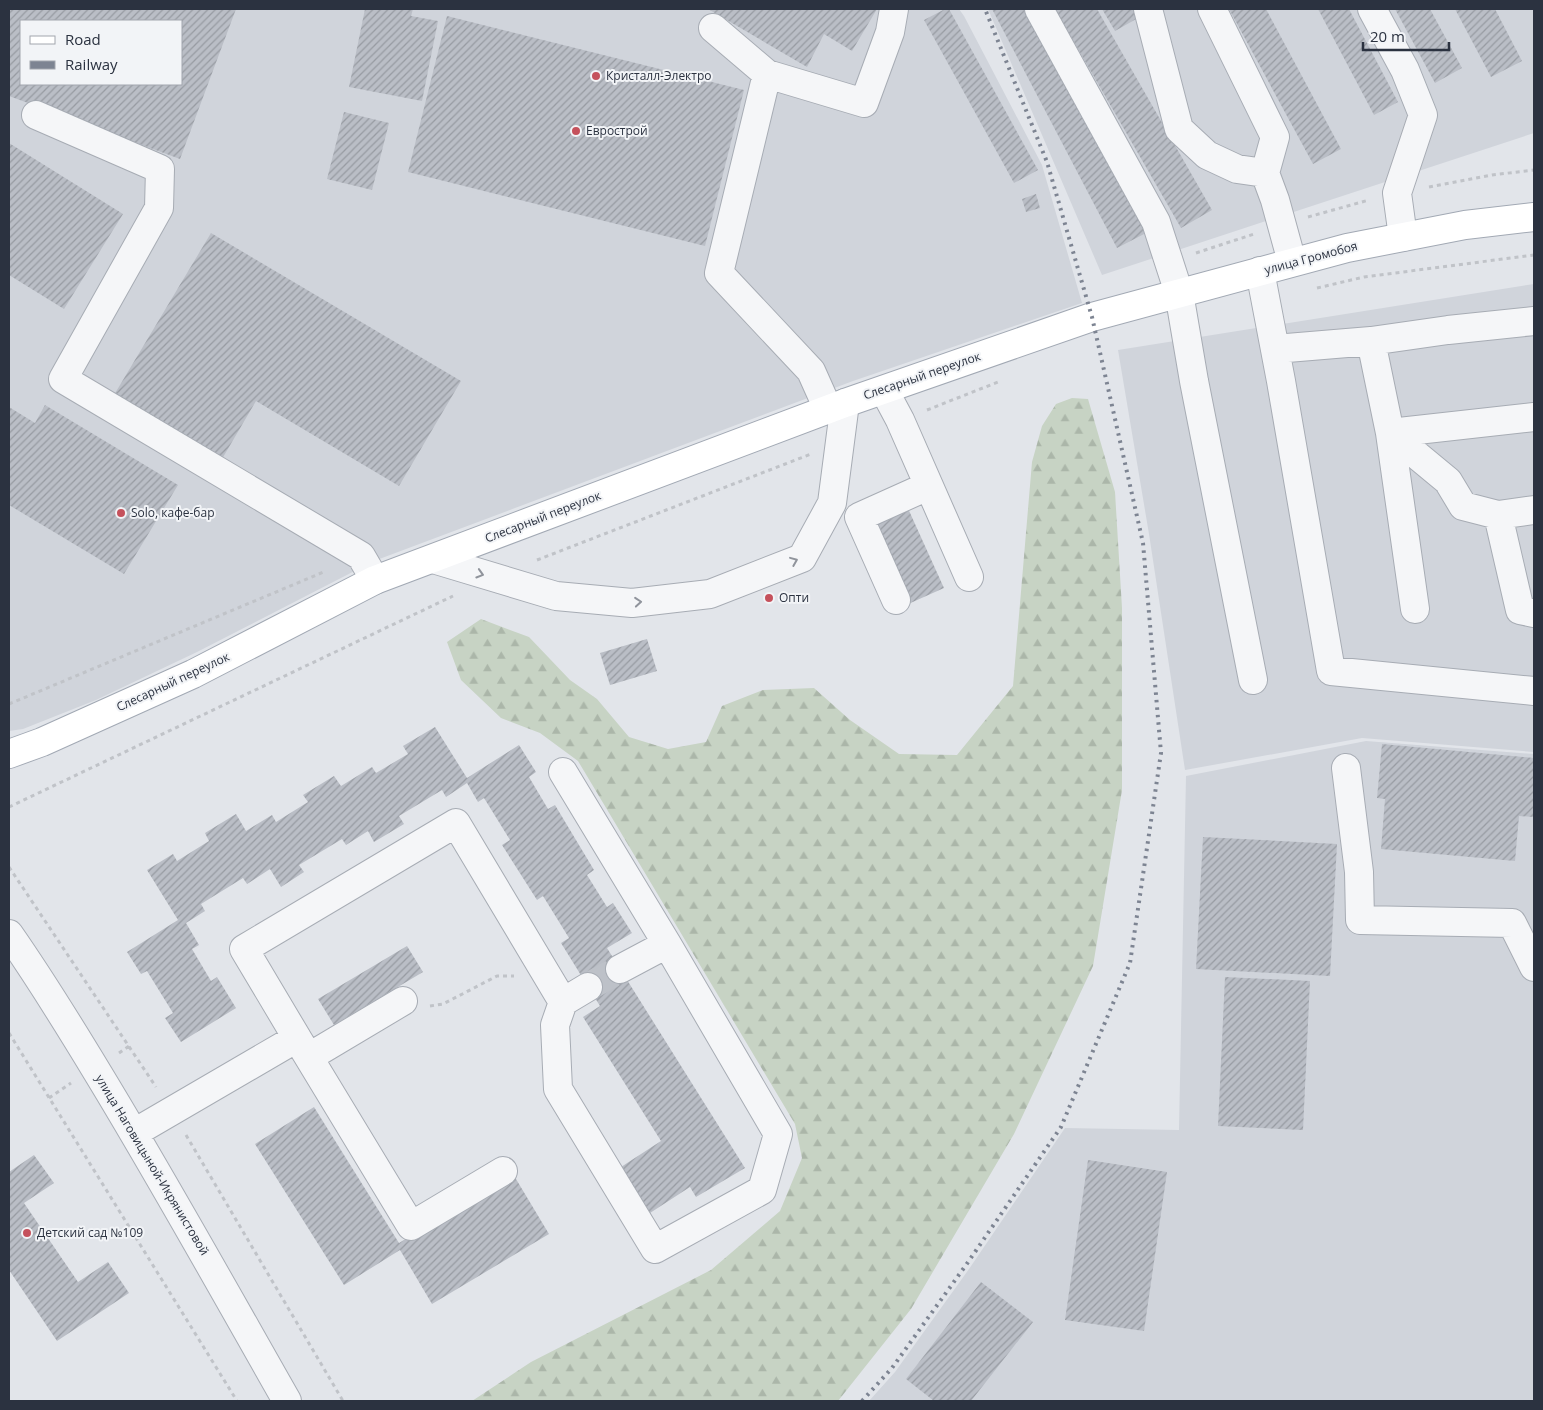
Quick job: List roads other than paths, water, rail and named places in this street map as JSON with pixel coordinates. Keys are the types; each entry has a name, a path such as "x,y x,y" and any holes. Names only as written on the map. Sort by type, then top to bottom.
{"main road":[{"name":"улица Громобоя","path":"1092,317 1347,248 1465,225 1534,217"},
{"name":"Слесарный переулок","path":"9,754 42,742 193,674 375,580 836,406 1092,317"}],"street":[{"path":"712,28 767,74 864,103 890,32 894,9"},
{"path":"1039,9 1156,222 1179,294 1252,680"},
{"path":"1148,9 1179,129 1207,155 1237,169 1265,173"},
{"path":"1212,9 1275,137 1265,173 1275,200 1292,262"},
{"path":"1372,9 1405,70 1423,115 1397,193 1402,237"},
{"path":"433,559 556,596 632,603 710,594 802,558 832,503 836,406 811,371 719,273 767,74"},
{"path":"36,115 160,169 159,208 63,379 361,556 375,580"},
{"path":"1260,271 1331,671 1534,691"},
{"path":"1274,349 1371,341 1448,330 1534,321"},
{"path":"1371,341 1390,433 1415,610"},
{"path":"884,390 900,420 969,577"},
{"path":"1390,433 1534,417"},
{"path":"1390,433 1448,481 1463,506 1498,515 1534,510"},
{"path":"896,600 859,517 928,486"},
{"path":"1498,515 1520,610 1534,613"},
{"path":"1346,768 1359,872 1360,920 1512,923 1534,967"},
{"path":"563,772 667,944 778,1134 762,1190 655,1249 558,1089 555,1025 563,1002 588,987"},
{"path":"503,1170 411,1226 244,949 456,823 563,1002"},
{"name":"улица Наговицыной-Икрянистовой","path":"9,934 36,973 134,1133 287,1401"},
{"path":"620,969 667,944"},
{"path":"134,1133 303,1048 403,1001"}],"tunnel":[{"path":"588,987 620,969"}],"railway":[{"path":"862,1401 892,1368 1061,1127 1130,963 1161,753 1143,543 1092,317 1047,162 985,9"}],"place":[{"name":"Кристалл-Электро","path":"596,76"},
{"name":"Еврострой","path":"576,131"},
{"name":"Solo, кафе-бар","path":"121,513"},
{"name":"Опти","path":"769,598"},
{"name":"Детский сад №109","path":"27,1233"}]}
